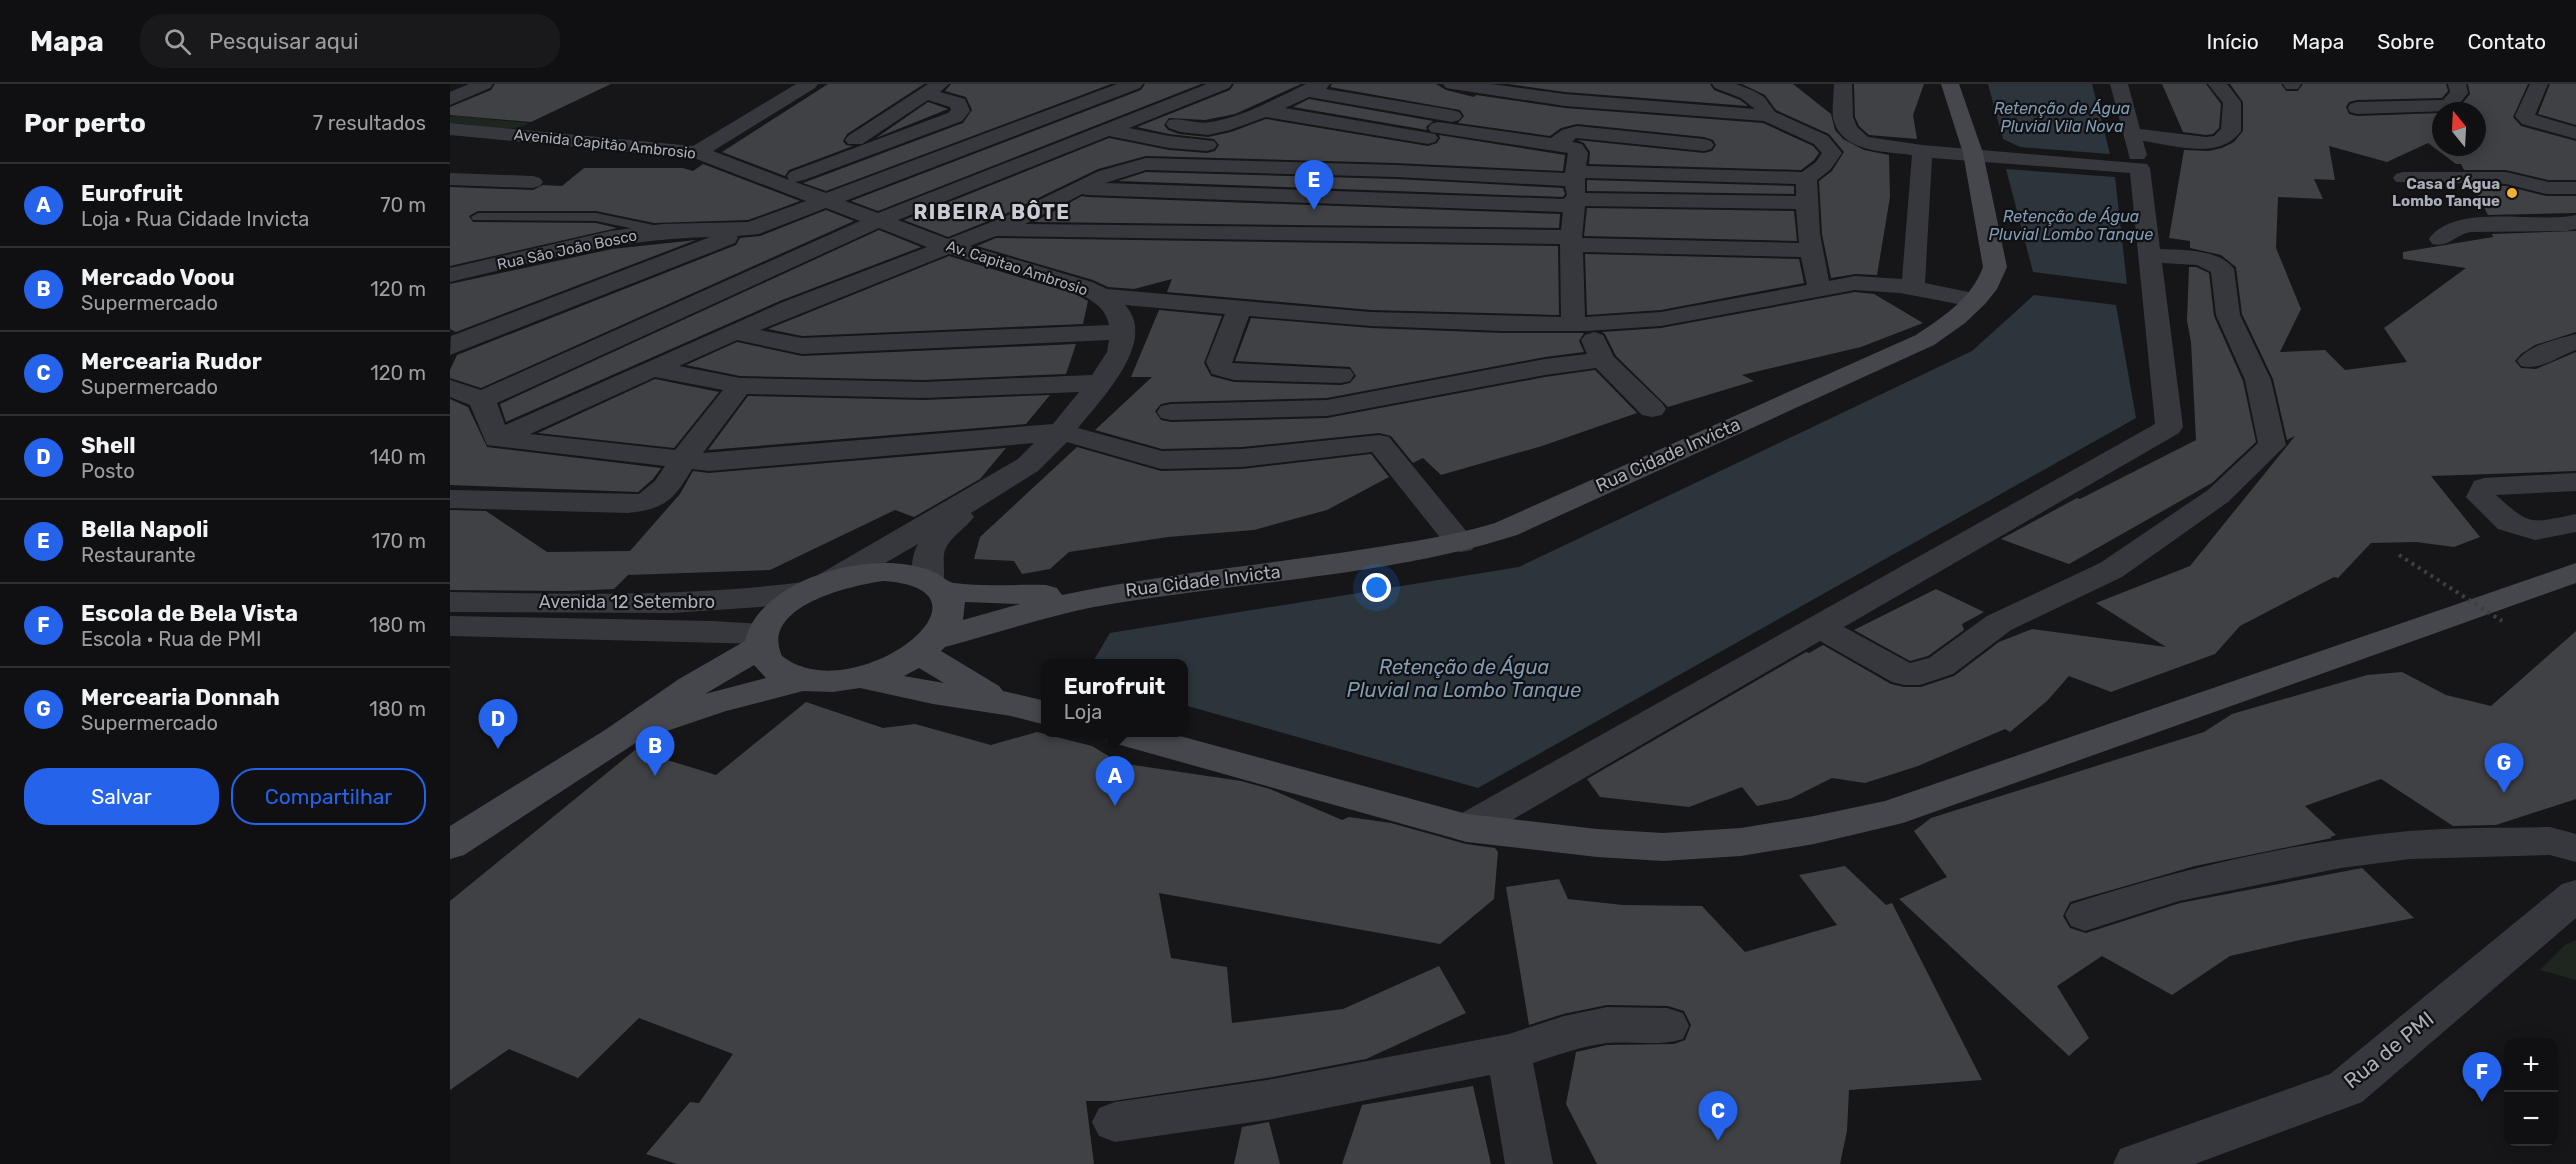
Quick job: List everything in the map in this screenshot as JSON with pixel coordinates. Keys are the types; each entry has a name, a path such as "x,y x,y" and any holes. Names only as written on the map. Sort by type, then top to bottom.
{"main road":[{"name":"Rua Cidade Invicta","path":"862,678 893,668 928,646 1027,612 1116,593 1287,571 1461,543 1506,528 1925,340 1947,326 1974,300 1993,276 1995,267 1973,153 1950,84"},
{"name":"Rua Cidade Invicta","path":"817,587 857,575 884,572 909,574 936,586 1028,595 1116,593"},
{"path":"1137,737 1467,828 1597,843 1663,846 1741,842 1814,830 1890,813 2576,572"},
{"path":"936,586 949,606 947,622 928,646 961,680 1011,704"},
{"path":"450,845 618,739 761,641 770,619 785,605 817,587"},
{"path":"761,641 766,661 780,673 801,680 830,682 862,678 933,693 1011,704 1041,712"},
{"path":"618,739 714,703 801,680"}],"street":[{"path":"450,99 484,84"},
{"path":"697,152 809,84"},
{"name":"Rua São João Bosco","path":"450,275 610,238 663,231 751,229 1134,84"},
{"path":"450,388 482,400 880,220 1223,84"},
{"path":"1077,189 1369,199 1807,178 1823,166 1833,153 1821,140 1767,116 1565,100 1488,87 1452,84"},
{"path":"1721,84 1736,92 1752,95 1760,101 1767,116"},
{"path":"1843,84 1843,117 1848,130 1862,142 1922,151 1973,153 2140,168"},
{"path":"1467,828 2169,427 2140,168 2119,84"},
{"path":"2132,134 2206,143 2220,141 2231,131 2232,102 2217,84"},
{"path":"2357,108 2448,105 2458,93 2457,84"},
{"path":"2539,84 2525,116 2540,124 2576,133"},
{"path":"1090,100 1193,129 1204,129 1266,111 1314,87 1439,127"},
{"path":"496,439 735,332 946,246 994,230 1077,189 1132,166 1146,164 1400,167 1439,127 1488,87"},
{"path":"934,89 958,104 962,111 955,117 789,180 934,89"},
{"path":"1266,111 1439,127 1575,148 1578,153 1571,241 1580,324 1602,360 1652,409"},
{"name":"Avenida Capitão Ambrosio","path":"450,129 697,152 789,180 823,201"},
{"path":"1169,142 1193,129"},
{"path":"1108,130 1169,142 1224,145"},
{"path":"1556,144 1569,134 1577,132 1704,145"},
{"path":"1284,149 1400,167 1575,189 1806,203"},
{"path":"1913,287 1922,151"},
{"path":"450,178 533,182"},
{"path":"1807,178 1806,203 1810,250 1820,290"},
{"path":"2403,178 2521,180 2564,192 2576,210"},
{"path":"1356,234 1369,199"},
{"name":"Av. Capitao Ambrosio","path":"823,201 946,246 1084,287 1102,296 1119,313 1123,332"},
{"path":"2440,239 2454,228 2471,225 2576,222"},
{"path":"450,347 460,341 751,229"},
{"path":"994,230 1356,234 1810,250"},
{"path":"1820,627 1904,674 1920,674 1941,666 1999,622 2111,570 2218,496 2272,445 2258,380 2228,315 2222,269 2212,262 2201,259 2150,256"},
{"path":"1102,296 1371,319 1503,324 1580,324 1661,319 1855,283 1877,282 1913,287 1974,300"},
{"path":"1240,308 1219,362 1221,368 1234,372 1341,375"},
{"path":"735,332 802,346 1123,332 1120,352 1100,383 1060,432 1028,465 987,491 817,587"},
{"path":"2530,361 2564,345 2576,342"},
{"path":"1171,412 1327,408 1353,405 1545,367 1602,360"},
{"path":"654,369 740,386 924,390 1100,383"},
{"path":"450,499 628,504 646,502 657,496 667,486 683,459 740,386"},
{"path":"482,400 496,439"},
{"path":"1353,405 1378,443 1461,543"},
{"path":"496,439 709,462 1060,432 1161,460 1242,458 1378,443"},
{"path":"2576,482 2484,487 2481,497 2508,523 2535,531 2576,523"},
{"path":"936,586 926,562 935,539 987,491"},
{"name":"Avenida 12 Setembro","path":"450,602 693,603 736,601 817,587"},
{"name":"Avenida 12 Setembro","path":"450,626 712,631 761,641"},
{"path":"2085,915 2179,886 2341,854 2410,845 2550,841 2576,848"},
{"name":"Rua de PMI","path":"2137,1164 2346,1088 2576,895"},
{"path":"1115,1122 1268,1100 1509,1053 1564,1034 1607,1025 1667,1026"},
{"path":"1509,1053 1529,1164"}],"lane":[{"path":"478,218 596,217 663,231"}],"path":[{"path":"2399,555 2502,621"}],"shaded area":[{"path":"450,117 528,123 521,127 502,128 450,123"},
{"path":"2576,940 2576,980 2540,970 2565,945"}],"water":[{"name":"Retenção de Água Pluvial Vila Nova","path":"1988,84 2092,84 2110,154 2020,147 2003,139"},
{"name":"Retenção de Água Pluvial Lombo Tanque","path":"2006,169 2115,177 2127,284 2033,272"},
{"name":"Retenção de Água Pluvial na Lombo Tanque","path":"2034,295 2116,305 2136,418 1478,788 1188,706 1188,659 1094,659 1110,633 1519,567 1972,351"}],"building":[{"path":"495,84 611,84 531,122 450,115 450,107 491,90"},
{"path":"828,84 924,84 847,134 843,141 846,145 853,146 789,170 785,176 722,152"},
{"path":"951,84 1111,84 826,191 803,183 963,123 972,110 966,97 945,91"},
{"path":"1145,84 1201,84 878,211 851,201 1141,90"},
{"path":"1234,84 1301,84 1235,114 1205,120 1169,118 1164,125 1168,130 1179,134 1208,137 1231,132 1266,119 1428,146 1437,143 1439,135 1565,155 1563,171 1396,163 1146,156 1098,169 1003,215 948,237 904,220 1109,138 1169,150 1207,153 1215,151 1219,145 1214,139 1169,134 1137,127 1230,90"},
{"path":"1332,84 1436,84 1446,90 1474,97 1476,95 1565,108 1763,123 1813,146 1819,153 1801,170 1589,164 1590,152 1584,143 1577,140 1704,153 1712,151 1716,145 1713,140 1704,137 1577,124 1561,128 1550,136 1458,123 1464,116 1460,110 1330,87"},
{"path":"1508,84 1710,84 1714,90 1740,100 1748,106 1565,92"},
{"path":"1742,84 1793,84 1831,114 1835,130 1843,139 1864,150 1889,155 1890,197 1877,275 1855,274 1831,278 1822,234 1819,181 1832,171 1844,152 1829,134 1776,110 1765,95"},
{"path":"1854,84 1924,84 1913,115 1917,139 1869,135 1859,126 1855,117"},
{"path":"2162,84 2206,84 2221,104 2219,128 2213,134 2206,135 2183,132"},
{"path":"2230,84 2281,84 2286,91 2298,91 2303,84 2446,84 2448,91 2442,98 2357,100 2349,102 2346,107 2349,114 2357,116 2432,113 2432,146 2428,143 2387,162 2329,146 2335,180 2314,179 2323,199 2278,197 2276,248 2301,309 2280,352 2325,350 2345,370 2407,362 2384,328 2466,268 2403,259 2403,252 2493,237 2492,234 2576,231 2576,332 2535,345 2515,361 2521,368 2536,369 2576,352 2576,471 2431,476 2480,537 2454,547 2416,542 2371,543 2338,578 2334,577 2240,626 2215,654 2111,692 2069,676 2047,701 2010,732 2005,729 1918,766 1865,783 1832,778 1790,799 1757,806 1742,787 1689,807 1600,797 1587,779 1806,652 1809,653 1823,645 1891,684 1904,687 1921,687 1954,676 1999,642 2032,629 2166,647 2096,603 2190,566 2295,436 2287,440 2273,379 2242,314 2236,267 2221,255 2190,248 2190,241 2169,238 2184,150 2209,151 2234,142 2243,131 2243,102"},
{"path":"2468,84 2528,84 2513,117 2521,126 2576,141 2576,180 2548,180 2506,170 2464,170 2461,164 2456,164 2445,156 2486,156 2486,102 2463,102 2470,94"},
{"path":"2550,84 2576,84 2576,125 2538,114"},
{"path":"1309,99 1433,121 1426,127 1427,130 1293,107"},
{"path":"928,102 948,109 876,138"},
{"path":"703,164 800,201 748,220 654,223 596,211 478,211 469,216 473,222 596,223 617,228 450,266 450,187 533,190 543,185 562,186 584,168 683,168 693,171"},
{"path":"1146,172 1396,179 1563,188 1565,194 1563,197 1118,181"},
{"path":"1587,180 1794,186 1794,194 1587,191"},
{"path":"2473,186 2506,186 2546,196 2576,196 2576,213 2488,215"},
{"path":"1082,196 1560,214 1559,228 1034,222"},
{"path":"1587,208 1794,211 1797,241 1584,236"},
{"path":"826,210 854,221 481,388 450,378 450,370 457,355 736,245 740,238 760,236"},
{"path":"879,230 921,247 782,300 506,422 500,404"},
{"path":"996,238 1558,246 1559,315 1371,310 1167,292 1172,279 1134,289 1108,287 1093,280 977,246"},
{"path":"696,240 456,332 450,329 450,284 612,249"},
{"path":"1585,254 1799,259 1804,283 1661,310 1587,315"},
{"path":"949,256 1075,294 1088,301 1083,324 802,336 768,329"},
{"path":"2189,267 2196,267 2209,273 2214,316 2243,381 2256,442 2212,483 2069,564 2001,539 2077,498 2080,499 2196,440 2191,342 2187,321"},
{"path":"1855,292 1874,294 1923,323 1861,347 1742,375 1754,381 1668,407 1616,356 1602,332 1661,328"},
{"path":"1159,310 1222,316 1204,363 1211,376 1234,382 1341,385 1350,383 1356,376 1350,367 1235,361 1251,318 1371,328 1503,333 1584,333 1579,341 1584,352 1545,357 1327,398 1171,402 1161,404 1155,411 1161,420 1171,422 1327,418 1545,377 1595,370 1637,413 1542,446 1441,475 1423,458 1413,463 1391,436 1379,433 1242,447 1162,449 1095,430 1152,377 1131,377"},
{"path":"737,342 802,356 1076,344 1066,374 924,380 740,376 686,365"},
{"path":"655,379 719,392 674,448 538,433"},
{"path":"1050,395 1026,424 708,450 748,396 924,400"},
{"path":"450,399 468,407 487,447 661,468 653,479 638,492 450,485"},
{"path":"1077,447 1161,471 1242,469 1371,454 1389,477 1327,510 1254,530 1168,537 1069,552 1050,569 1022,574 1014,561 974,559 980,537"},
{"path":"1006,448 980,479 914,517 895,510 770,570 628,575 614,589 450,590 450,510 486,511 547,552 630,551 680,494 693,471 709,473"},
{"path":"1936,589 1984,612 1962,624 1964,630 1928,656 1910,661 1854,630"},
{"path":"2576,631 2576,799 2496,825 2453,826 2381,779 2305,806 2336,835 2330,837 2332,838 2195,866 2070,902 2063,916 2070,928 2086,933 2180,903 2362,868 2414,918 2230,956 2172,995 2102,956 2057,986 2089,1038 2069,1056 1899,899 1947,877 1914,831 1931,818 2204,732 2232,714 2367,675 2402,672 2446,695 2491,706"},
{"path":"806,702 883,728 915,724 991,745 1037,732 1041,733 1041,737 1057,737 1092,746 1120,763 1241,781 1270,789 1342,820 1349,817 1391,823 1466,844 1495,848 1498,852 1494,899 1440,944 1159,893 1171,958 1227,967 1232,1023 1343,1009 1439,966 1466,1013 1366,1059 1267,1078 1113,1101 1086,1101 1094,1164 677,1164 646,1154 690,1102 699,1103 733,1054 639,1018 578,1078 509,1049 450,1090 450,901 635,750 716,775"},
{"path":"1845,866 1886,905 1892,903 1982,1080 1849,1090 1847,1131 1840,1164 1597,1164 1566,1104 1576,1052 1607,1045 1674,1044 1685,1040 1691,1025 1684,1011 1668,1006 1607,1005 1563,1014 1529,1025 1506,887 1559,879 1568,899 1623,905 1702,906 1745,952 1837,925 1799,875"},
{"path":"1473,1086 1491,1164 1342,1164 1362,1105"},
{"path":"1269,1122 1280,1164 1234,1164 1242,1127"}],"place":[{"name":"Casa d´Água Lombo Tanque","path":"2512,193"},
{"name":"Bella Napoli","path":"1314,210"},
{"name":"Shell","path":"498,749"},
{"name":"Mercado Voou","path":"655,776"},
{"name":"Mercearia Donnah","path":"2504,793"},
{"name":"Eurofruit","path":"1115,806"},
{"name":"Escola de Bela Vista","path":"2482,1102"},
{"name":"Mercearia Rudor","path":"1718,1141"}],"district":[{"name":"RIBEIRA BÔTE","path":"992,212"}]}
